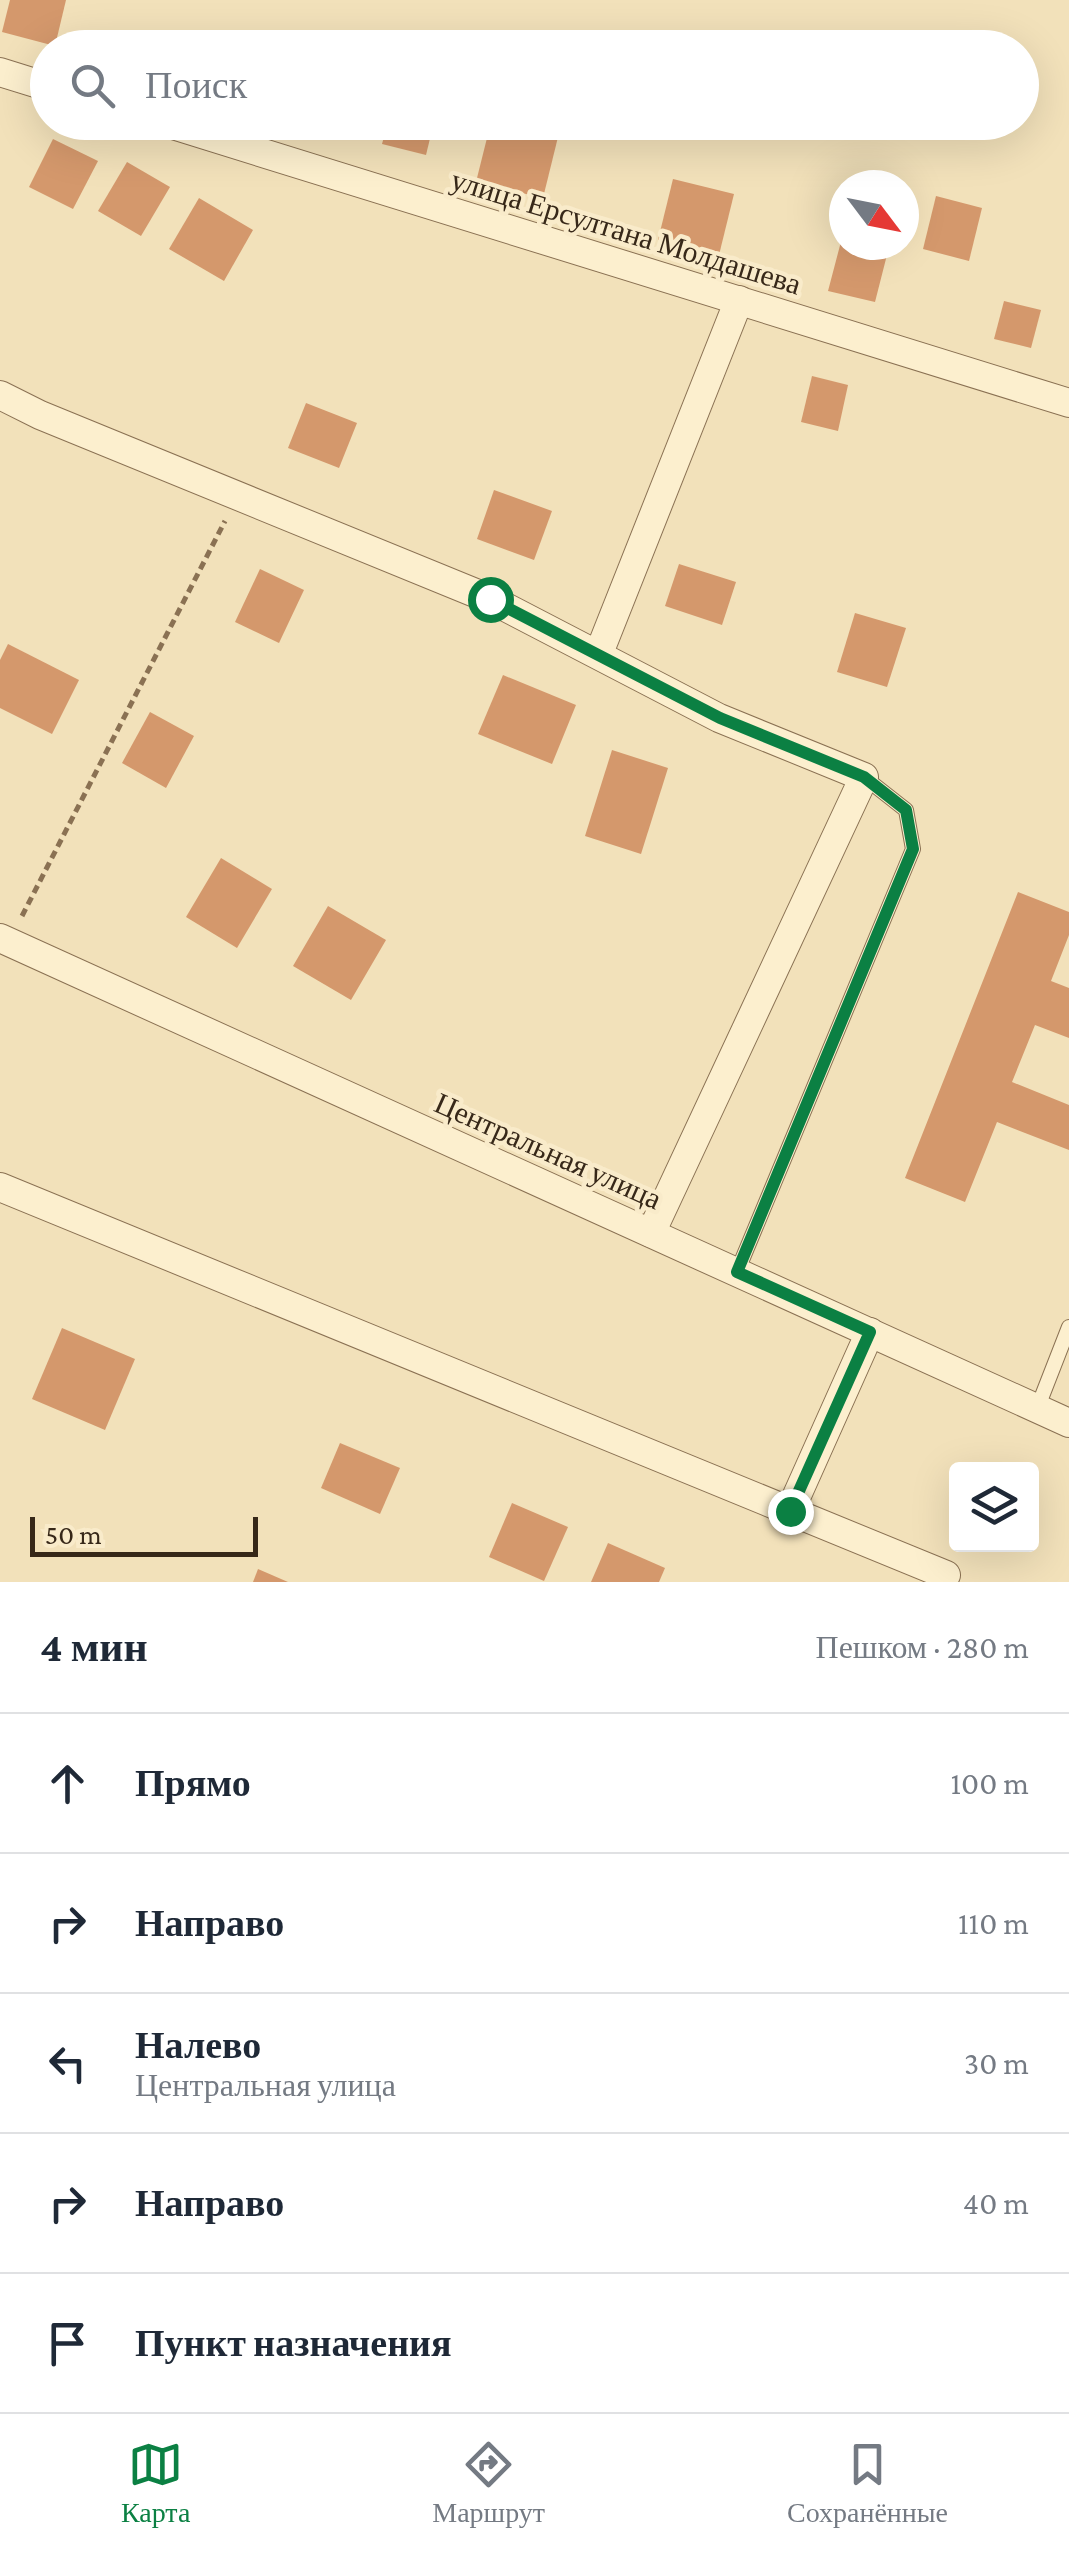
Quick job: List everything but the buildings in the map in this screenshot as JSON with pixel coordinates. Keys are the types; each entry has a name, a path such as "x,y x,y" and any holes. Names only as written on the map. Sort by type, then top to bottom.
{"street":[{"path":"0,72 30,81"},
{"name":"улица Ерсултана Молдашева","path":"221,140 1069,403"},
{"path":"599,653 739,300"},
{"path":"0,395 40,415 490,599 720,718 864,777 652,1233"},
{"name":"Центральная улица","path":"4,940 1069,1423"},
{"path":"0,1187 946,1575"},
{"path":"790,1511 870,1332"}],"lane":[{"path":"737,1272 913,849 906,810 864,777"},
{"path":"1037,1409 1069,1328"}],"path":[{"path":"4,940 238,496"}],"route":[{"path":"490,599 720,718 864,777 906,810 913,849 737,1272 870,1332 790,1511"}]}
